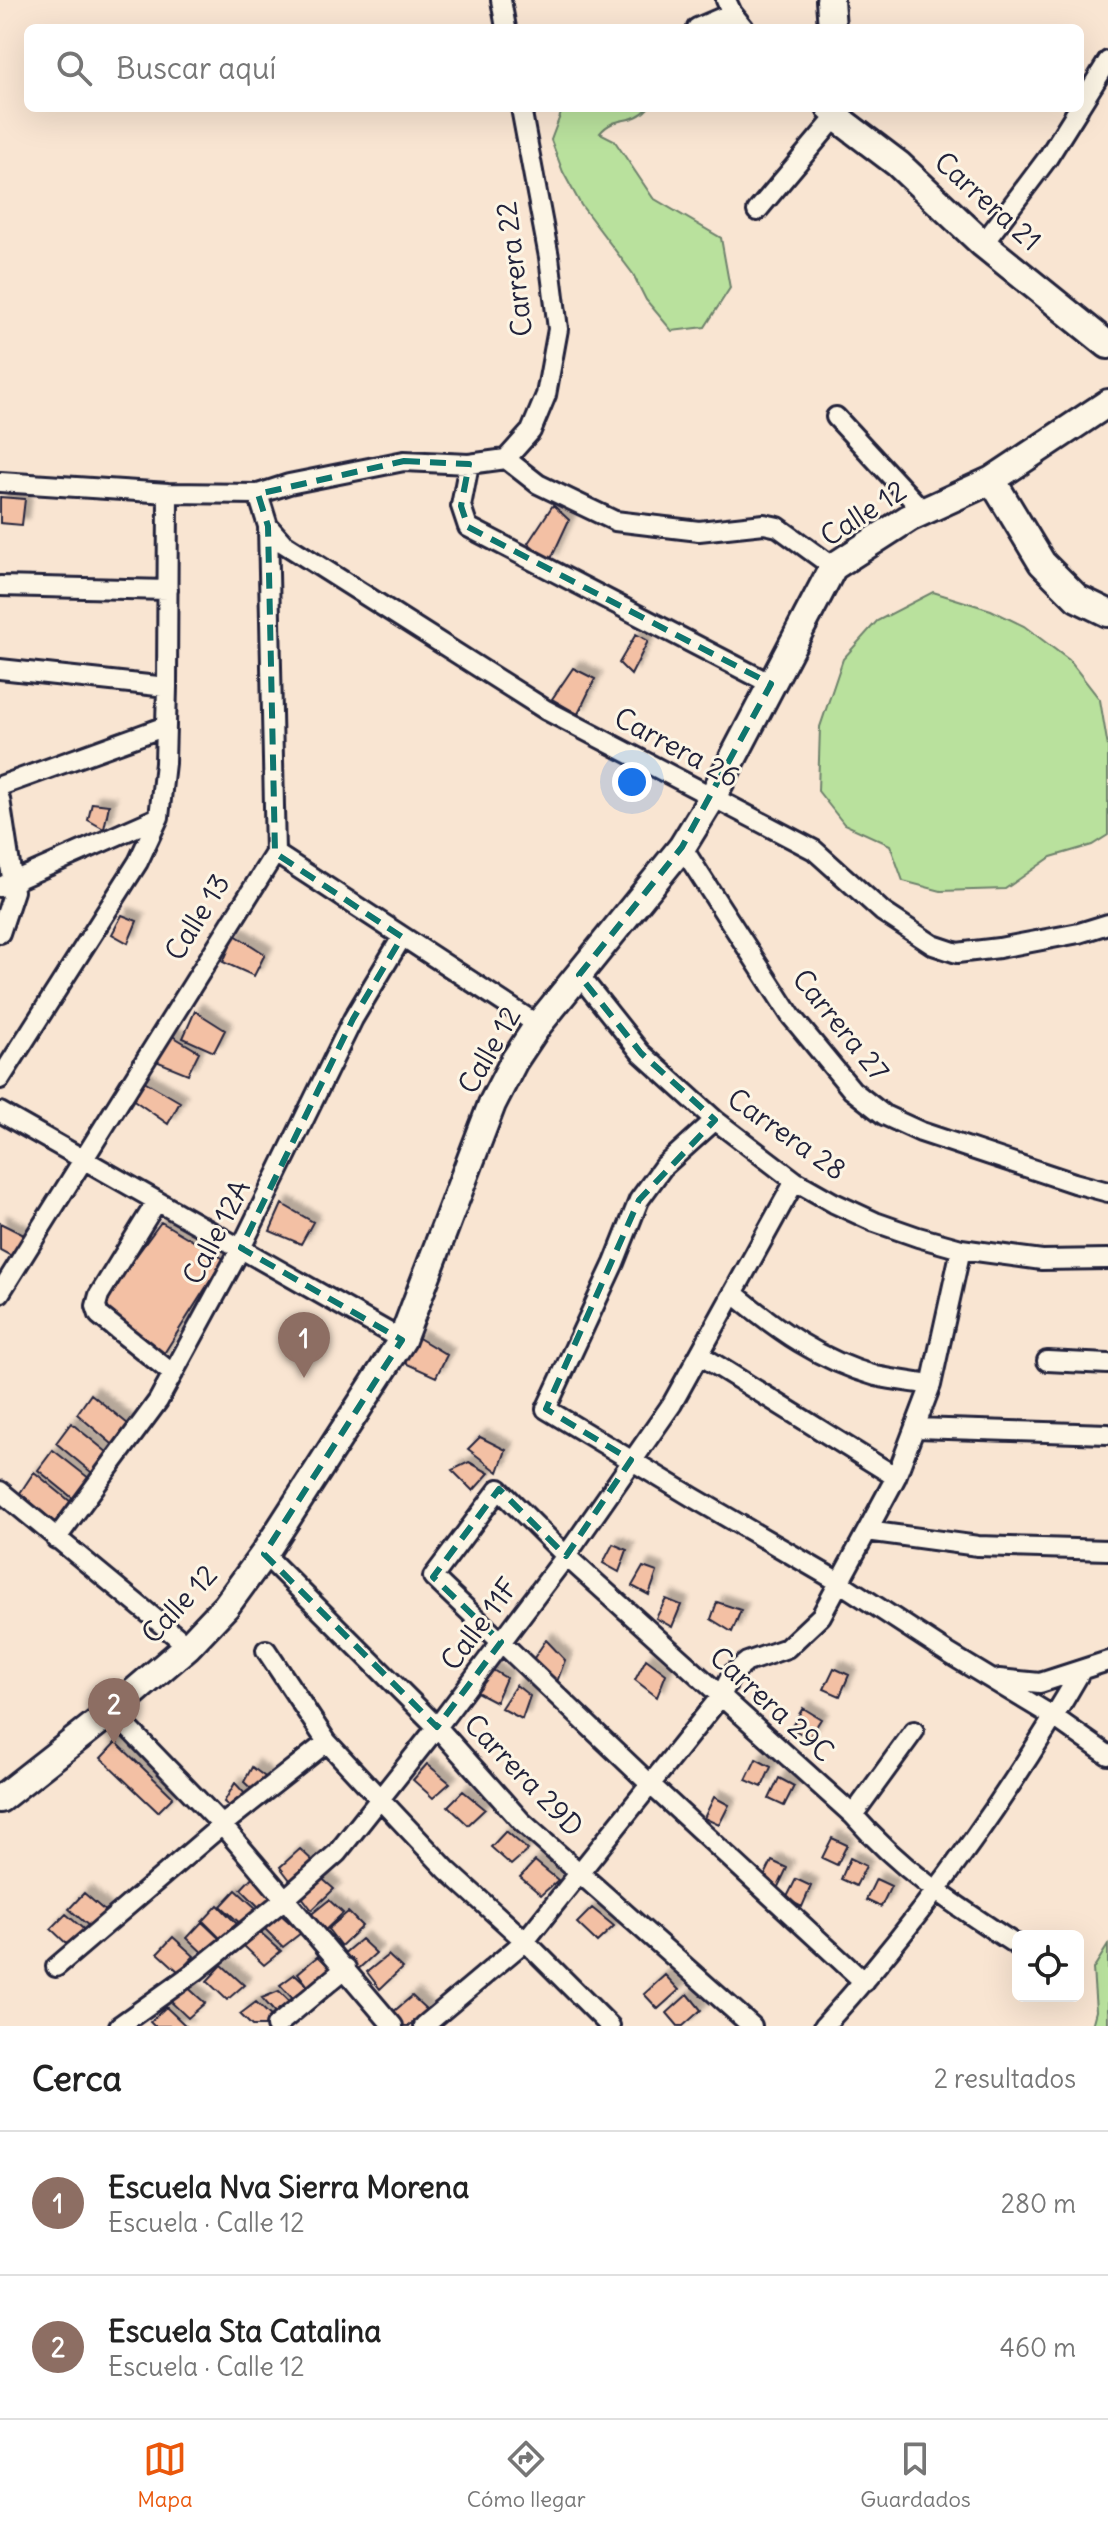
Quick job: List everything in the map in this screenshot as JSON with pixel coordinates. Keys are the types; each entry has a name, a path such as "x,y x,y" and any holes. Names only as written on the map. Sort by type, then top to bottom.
{"street":[{"path":"501,0 505,24"},
{"path":"830,0 832,24"},
{"path":"708,24 734,14"},
{"path":"1084,99 1108,61"},
{"name":"Carrera 22","path":"506,459 531,431 546,395 558,329 549,257 522,112"},
{"path":"757,211 830,112"},
{"name":"Carrera 21","path":"832,112 898,164 983,244 1108,345"},
{"path":"983,244 1047,159 1076,112"},
{"name":"Calle 12","path":"0,1799 112,1711 188,1646 226,1606 264,1554 402,1340 492,1104 514,1061 538,1025 682,847 712,798 833,567 909,518 992,480 1108,403"},
{"path":"836,417 923,511"},
{"path":"0,482 168,493 258,494 289,484 404,461 469,464 506,459 549,491 615,521 699,531 764,524 778,527 833,567"},
{"path":"469,464 461,506 468,527 771,684"},
{"path":"992,480 1042,563 1077,598 1108,613"},
{"path":"0,1079 138,862 159,817 165,763 168,493"},
{"path":"258,494 268,526 275,853 538,1025"},
{"name":"Carrera 26","path":"268,526 274,536 295,551 546,710 814,850 883,912 933,945 957,953 999,948 1079,933 1108,924"},
{"path":"0,586 168,590"},
{"path":"0,669 167,687"},
{"path":"0,786 166,726"},
{"path":"0,799 10,910 0,933"},
{"path":"7,885 159,817"},
{"name":"Carrera 27","path":"682,847 791,1016 852,1090 884,1115 921,1132 1108,1192"},
{"name":"Calle 13","path":"0,1293 275,853"},
{"name":"Calle 12A","path":"56,1539 158,1401 241,1248 353,1019 402,937"},
{"name":"Carrera 28","path":"579,975 641,1053 715,1120 795,1181 834,1203 875,1222 961,1249 1042,1260 1108,1259"},
{"path":"0,1112 402,1340"},
{"path":"715,1120 663,1167 639,1200 614,1263 546,1409 839,1582 1054,1717 1108,1755"},
{"name":"Calle 11F","path":"119,2026 196,1971 337,1853 566,1556 672,1404 795,1181"},
{"path":"157,1201 99,1295 96,1306 99,1315 173,1374"},
{"path":"424,2026 525,1941 721,1696 732,1674 747,1662 787,1648 821,1616 896,1477 916,1428 931,1385 961,1249"},
{"path":"733,1293 776,1329 824,1357 877,1376 931,1385"},
{"path":"700,1355 896,1477"},
{"path":"1047,1361 1108,1364"},
{"path":"916,1428 1108,1434"},
{"name":"Carrera 29C","path":"501,1642 433,1577 499,1489 566,1556 853,1815 878,1844 936,1893 1012,1942"},
{"path":"0,1491 188,1646"},
{"path":"867,1531 978,1546 1108,1550"},
{"name":"Carrera 29D","path":"264,1554 437,1727 521,1821 752,2026"},
{"path":"501,1642 864,1982"},
{"path":"266,1650 327,1742 447,1870 525,1941 610,2026"},
{"path":"988,1677 1040,1683 1108,1661"},
{"path":"824,2026 936,1893 1054,1717 1081,1671"},
{"path":"112,1711 222,1825 393,2026"},
{"path":"853,1815 914,1731"},
{"path":"56,1967 222,1825 327,1742"},
{"path":"276,2026 346,1968"}],"highlighted area":[{"path":"404,461 469,464 461,506 468,527 771,684 682,847 579,975 641,1053 715,1120 639,1200 546,1409 631,1460 566,1556 499,1489 433,1577 501,1642 437,1727 264,1554 402,1340 241,1248 353,1019 402,937 275,853 268,526 258,494"}],"green space":[{"path":"562,112 643,112 612,124 600,133 614,140 653,198 721,238 730,288 705,327 672,331 646,300 633,274 581,205 563,172 551,140"},
{"path":"933,592 991,610 1024,626 1069,660 1100,700 1108,747 1108,835 1092,845 1051,857 1005,889 941,891 903,881 890,845 844,824 818,791 820,727 843,659 877,621"},
{"path":"1108,1945 1108,2026 1092,2026 1096,2011 1093,1969"}],"building":[{"path":"0,497 25,499 22,525 0,523"},
{"path":"553,505 569,520 550,561 528,543"},
{"path":"636,634 648,641 631,675 619,663"},
{"path":"573,668 595,679 578,714 552,699"},
{"path":"92,803 109,805 104,829 88,820"},
{"path":"122,915 137,921 128,943 112,934"},
{"path":"235,935 265,954 254,976 223,962"},
{"path":"195,1011 225,1030 214,1052 183,1038"},
{"path":"169,1034 199,1052 188,1074 156,1061"},
{"path":"139,1078 180,1102 168,1124 128,1096"},
{"path":"282,1204 313,1222 301,1244 270,1231"},
{"path":"161,1222 224,1259 158,1363 98,1308"},
{"path":"0,1223 24,1235 15,1258 0,1250"},
{"path":"417,1337 447,1355 436,1377 405,1363"},
{"path":"91,1394 128,1424 118,1449 77,1414"},
{"path":"71,1423 108,1453 97,1477 56,1443"},
{"path":"480,1437 506,1450 498,1472 468,1449"},
{"path":"53,1450 90,1479 80,1504 38,1470"},
{"path":"469,1462 489,1473 473,1491 452,1470"},
{"path":"34,1472 71,1502 60,1527 20,1493"},
{"path":"613,1544 627,1550 619,1572 603,1563"},
{"path":"643,1567 657,1572 649,1595 632,1586"},
{"path":"666,1599 681,1605 672,1627 656,1618"},
{"path":"717,1602 741,1610 732,1632 711,1619"},
{"path":"546,1640 565,1660 557,1682 530,1664"},
{"path":"646,1659 666,1674 657,1697 635,1680"},
{"path":"486,1666 506,1678 496,1702 473,1690"},
{"path":"834,1668 849,1675 840,1696 824,1689"},
{"path":"516,1685 530,1696 522,1719 501,1708"},
{"path":"803,1708 821,1719 809,1738 791,1728"},
{"path":"116,1742 173,1797 158,1812 101,1758"},
{"path":"756,1759 771,1767 762,1787 746,1780"},
{"path":"427,1764 450,1783 433,1798 413,1780"},
{"path":"252,1767 268,1779 255,1792 244,1782"},
{"path":"779,1778 794,1786 784,1806 769,1799"},
{"path":"235,1783 247,1796 231,1808 224,1802"},
{"path":"463,1791 485,1809 468,1825 448,1806"},
{"path":"714,1797 729,1805 719,1825 704,1818"},
{"path":"506,1831 528,1850 511,1865 491,1847"},
{"path":"832,1838 847,1845 837,1865 822,1858"},
{"path":"300,1849 315,1863 293,1884 280,1867"},
{"path":"850,1858 866,1866 856,1886 841,1879"},
{"path":"535,1861 558,1880 541,1895 520,1877"},
{"path":"772,1861 787,1868 777,1889 762,1881"},
{"path":"256,1873 276,1893 261,1909 241,1889"},
{"path":"319,1876 334,1889 312,1910 299,1893"},
{"path":"796,1879 811,1886 802,1907 786,1899"},
{"path":"876,1879 891,1886 881,1907 866,1900"},
{"path":"236,1890 257,1909 242,1925 221,1906"},
{"path":"84,1893 106,1912 90,1927 69,1909"},
{"path":"329,1900 343,1913 321,1934 308,1917"},
{"path":"218,1905 238,1925 223,1941 203,1921"},
{"path":"592,1908 614,1926 597,1942 577,1923"},
{"path":"348,1912 362,1926 341,1946 328,1929"},
{"path":"279,1913 301,1933 283,1947 264,1928"},
{"path":"66,1914 88,1933 71,1948 51,1929"},
{"path":"202,1922 222,1941 207,1957 187,1938"},
{"path":"259,1931 281,1951 264,1965 244,1946"},
{"path":"173,1937 194,1956 179,1972 158,1953"},
{"path":"361,1939 376,1953 354,1973 341,1956"},
{"path":"388,1955 402,1968 380,1989 367,1972"},
{"path":"318,1956 332,1969 311,1990 298,1973"},
{"path":"222,1965 244,1985 227,2000 207,1981"},
{"path":"295,1974 310,1988 295,2001 280,1985"},
{"path":"665,1975 679,1990 658,2009 644,1994"},
{"path":"184,1984 205,2003 188,2018 168,1999"},
{"path":"279,1991 293,2005 279,2017 262,1998"},
{"path":"688,1994 701,2010 683,2026 678,2026 667,2013"},
{"path":"412,1996 427,2010 409,2026 402,2026 392,2013"},
{"path":"256,2002 276,2021 269,2026 252,2026 240,2014"},
{"path":"166,2007 186,2026 154,2026 150,2022"}],"place":[{"name":"Escuela Nva Sierra Morena","path":"304,1378"},
{"name":"Escuela Sta Catalina","path":"114,1744"}]}
